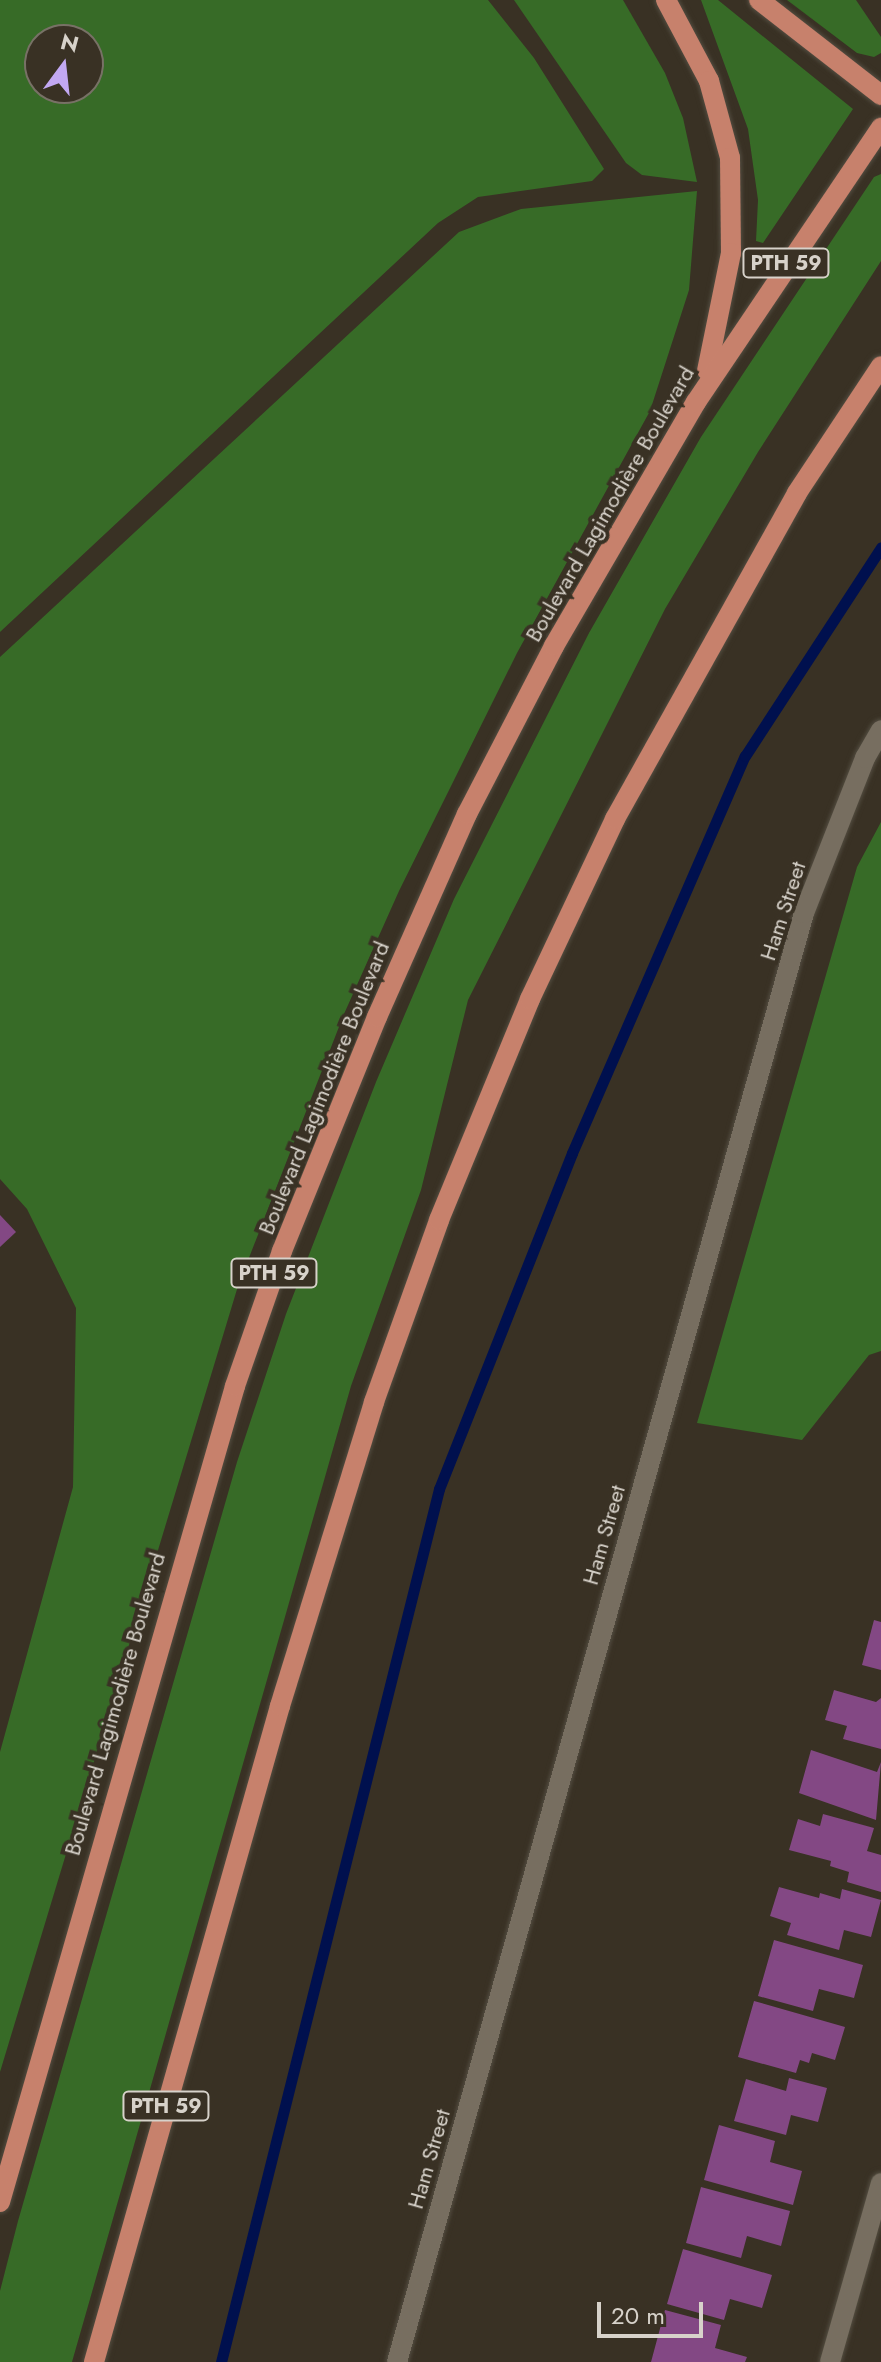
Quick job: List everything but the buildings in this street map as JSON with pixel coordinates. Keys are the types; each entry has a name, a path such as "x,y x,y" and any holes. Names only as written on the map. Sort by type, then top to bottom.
{"main road":[{"path":"666,0 709,81 725,134 732,182 730,267 716,338 696,402"},
{"path":"759,0 881,95"},
{"name":"Boulevard Lagimodière Boulevard","path":"0,2202 191,1526 282,1251 467,814 554,646 696,402 881,128"},
{"name":"PTH 59","path":"94,2362 284,1691 374,1402 439,1220 530,999 615,819 797,493 881,366"}],"street":[{"name":"Ham Street","path":"397,2362 804,913 865,758 881,730"},
{"path":"830,2362 881,2183"}],"green space":[{"path":"0,0 488,0 534,58 604,169 592,181 478,197 438,223 0,632"},
{"path":"514,0 623,0 665,73 683,118 697,182 642,175 626,163"},
{"path":"701,0 718,0 853,109 763,243 756,241 758,200 748,129"},
{"path":"787,0 856,0 881,37 881,53 874,57 857,53"},
{"path":"881,174 881,261 758,452 665,609 468,1000 421,1190 351,1386 72,2362 0,2362 0,2291 18,2221 237,1462 286,1314 376,1082 454,899 589,633 701,437 874,177"},
{"path":"697,191 689,290 650,411 517,653 399,891 344,1014 238,1286 0,2072 0,1752 73,1487 76,1308 27,1209 0,1179 0,657 459,232 521,209"},
{"path":"881,822 881,1351 869,1355 802,1440 697,1423 857,867"}],"waterway":[{"path":"221,2362 439,1489 572,1153 745,756 881,547"}]}
